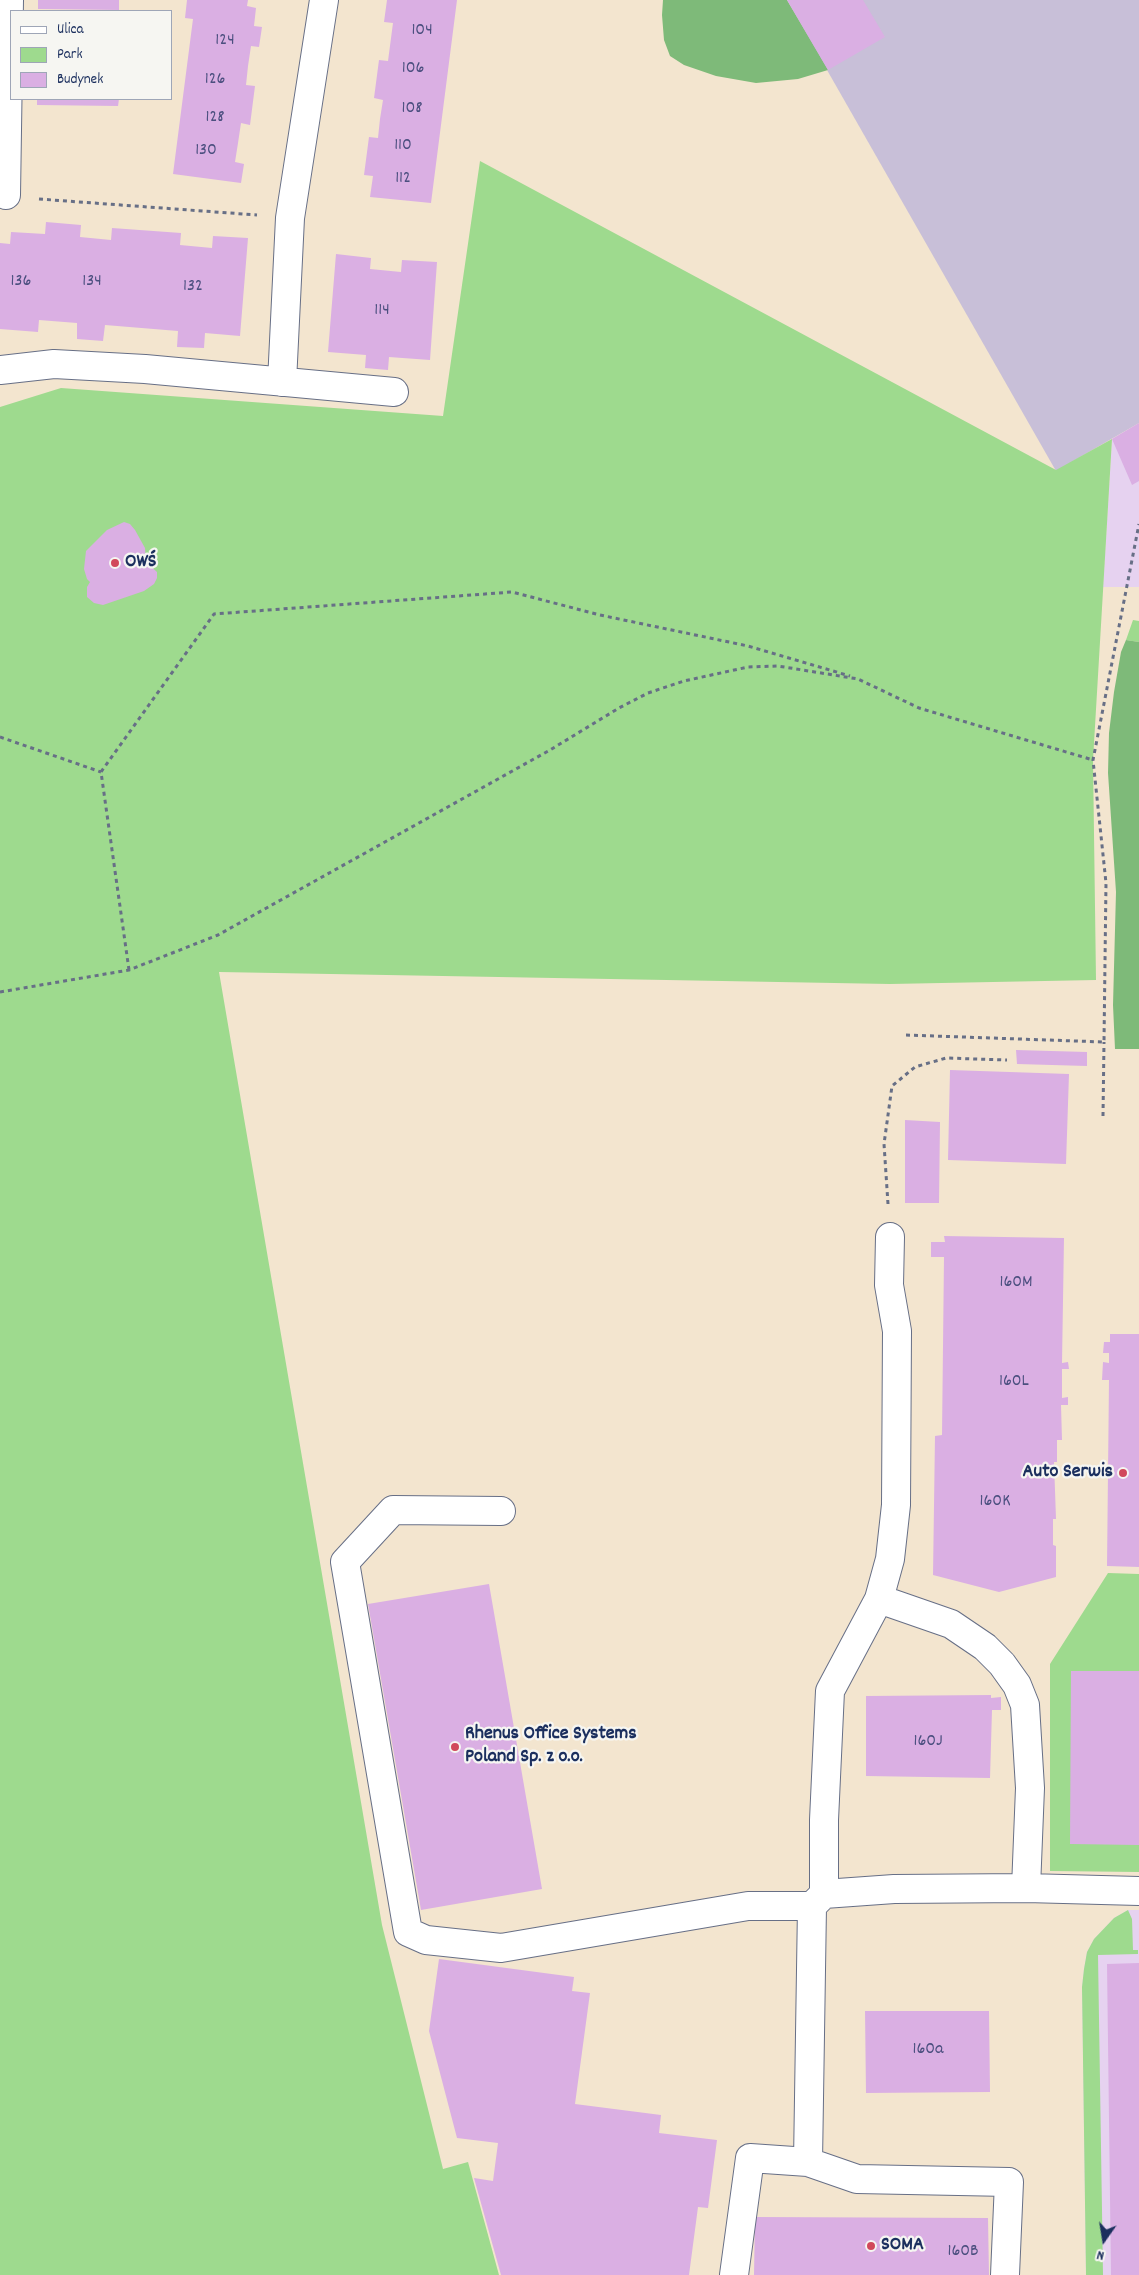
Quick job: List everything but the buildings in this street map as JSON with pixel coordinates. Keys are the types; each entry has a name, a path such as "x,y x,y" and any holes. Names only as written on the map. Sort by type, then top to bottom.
{"street":[{"path":"6,195 8,0"},
{"path":"282,382 290,218 324,0"},
{"path":"0,370 54,364 144,369 394,392"},
{"path":"808,2162 818,1900 830,1691 880,1599 890,1559 896,1505 897,1331 889,1285 890,1237"},
{"path":"501,1510 392,1510 345,1562 408,1932 426,1940 501,1948 748,1906 818,1900 894,1890 1026,1888 1139,1891"},
{"path":"880,1599 951,1624 985,1647 1002,1664 1017,1685 1025,1705 1030,1788 1026,1888"},
{"path":"734,2275 750,2158 808,2162 857,2179 1009,2182 1005,2275"}],"path":[{"path":"6,195 290,218"},
{"path":"1103,1116 1106,883 1094,760 1139,524"},
{"path":"130,970 101,772 214,614 512,592 600,615 748,646 858,679 919,708 1094,760"},
{"path":"0,992 130,970 218,935 550,750 619,708 648,693 684,681 748,667 778,666 858,679"},
{"path":"0,737 101,772"},
{"path":"906,1035 1104,1042"},
{"path":"890,1237 884,1144 892,1086 915,1066 946,1058 1007,1060"}],"shaded area":[{"path":"787,0 1139,0 1139,423 1056,471"},
{"path":"1139,423 1139,587 1103,587 1112,439"},
{"path":"1128,1910 1139,1910 1139,2275 1086,2275 1082,1987 1084,1969 1087,1952 1094,1939 1114,1918"}],"green space":[{"path":"663,0 787,0 828,70 798,79 756,83 716,76 684,65 670,56 664,40"},
{"path":"480,161 1056,470 1112,439 1093,760 1096,980 890,984 219,972 382,1925 443,2169 468,2162 499,2275 0,2275 0,407 61,388 443,416"},
{"path":"1133,620 1139,621 1139,642 1126,640"},
{"path":"1126,640 1139,642 1139,1049 1115,1049 1113,1005 1116,892 1108,773 1109,733 1121,652"},
{"path":"1108,1573 1139,1574 1139,1872 1050,1871 1050,1664"},
{"path":"1128,1910 1132,1919 1133,1950 1138,1950 1138,1954 1098,1955 1103,2275 1086,2275 1082,1987 1084,1969 1087,1952 1094,1939 1114,1918"}],"place":[{"name":"OWŚ","path":"115,563"},
{"name":"Auto Serwis","path":"1123,1473"},
{"name":"Rhenus Office Systems Poland Sp. z o.o.","path":"455,1747"},
{"name":"SOMA","path":"871,2246"}]}
